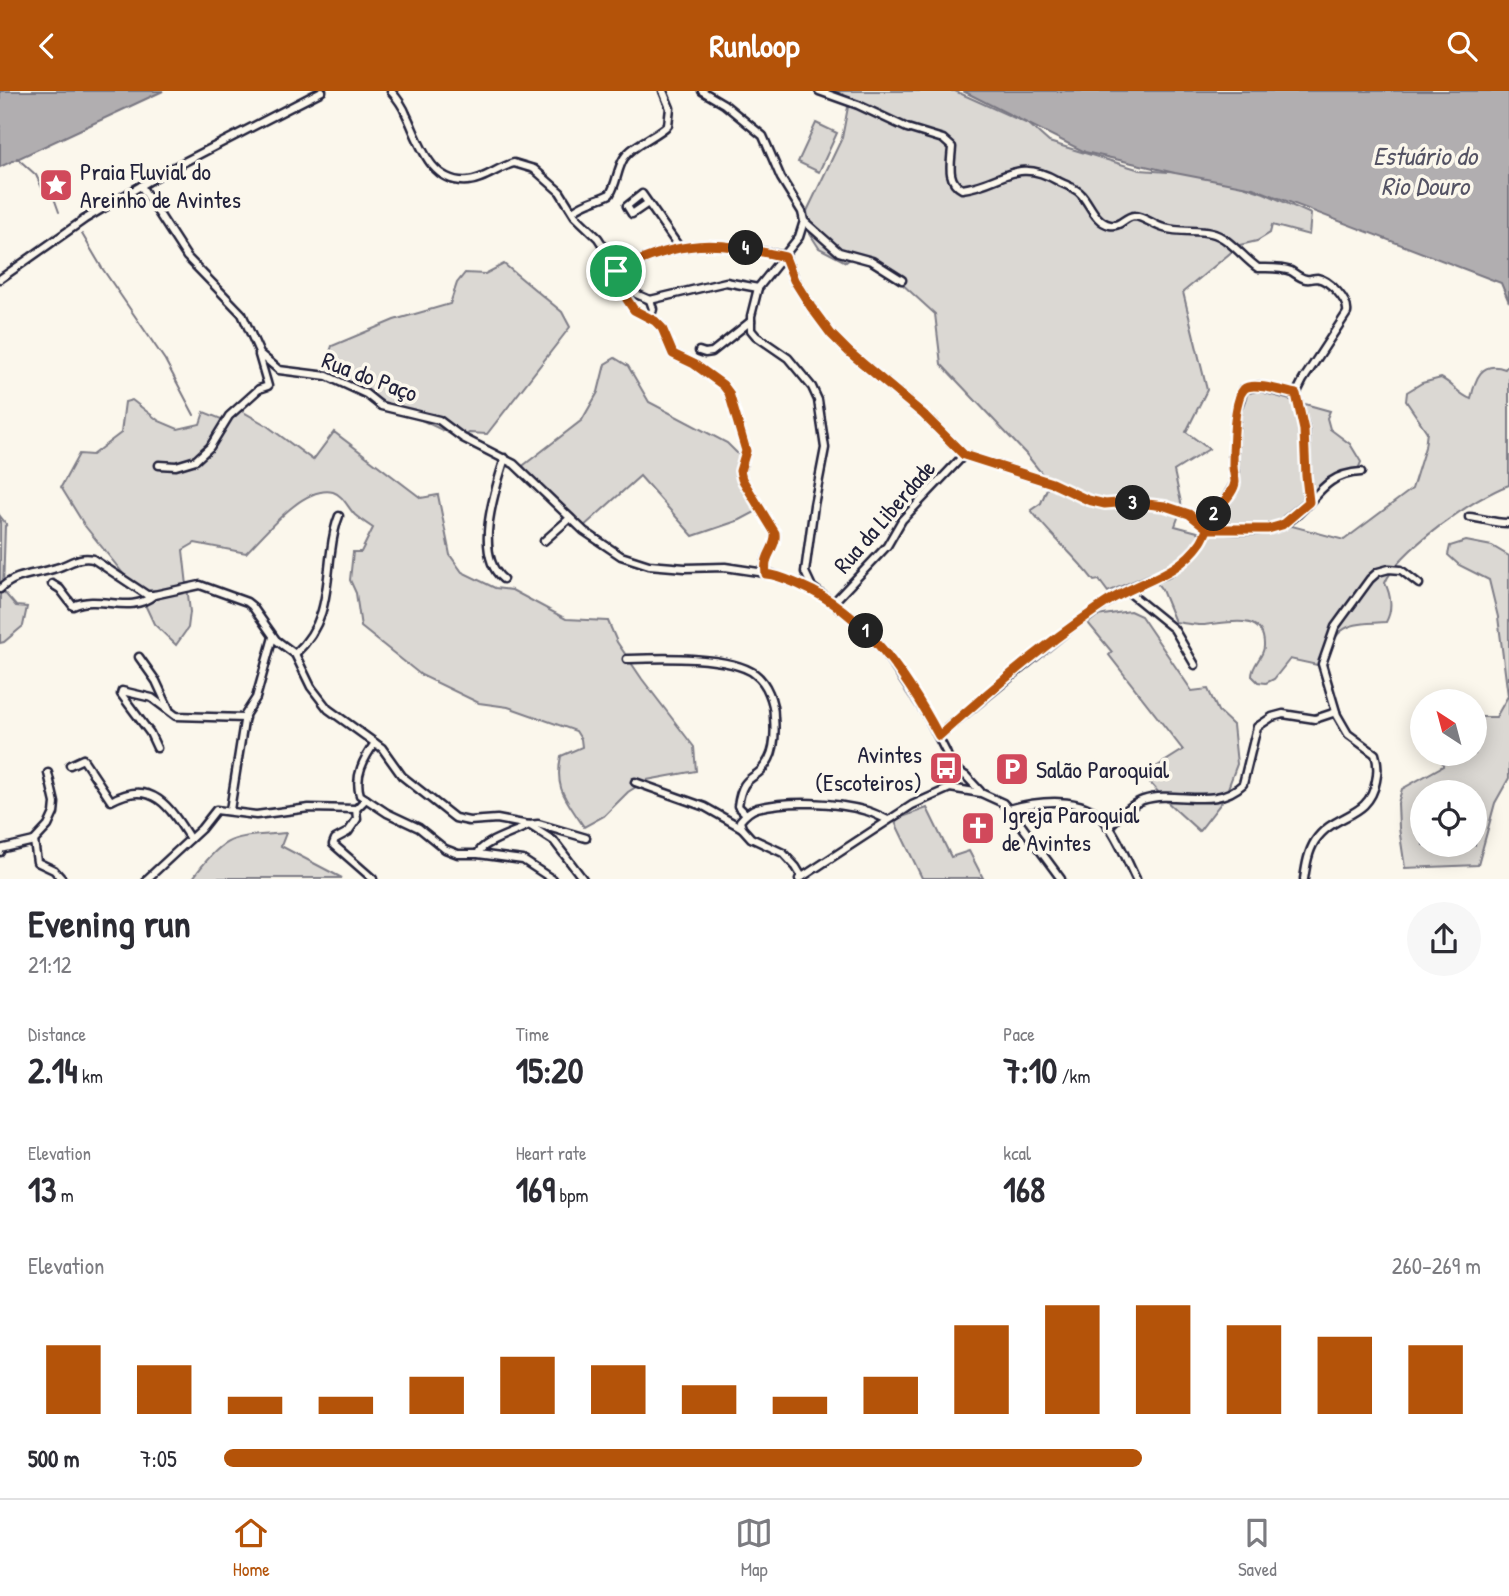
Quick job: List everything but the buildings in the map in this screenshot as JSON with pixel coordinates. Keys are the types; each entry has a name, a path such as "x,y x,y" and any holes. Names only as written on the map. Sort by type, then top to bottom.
{"street":[{"path":"0,279 85,219 141,186 322,91"},
{"path":"391,91 405,111 422,152 432,166 443,174 471,181 509,164 521,164 534,169 545,178 560,192 575,216 598,238 634,310 662,328 673,354 694,364 723,385 729,393 746,451 740,471 742,479 775,533 776,541 765,558 766,574"},
{"path":"573,211 591,199 610,194 624,157 668,125 670,108 663,91"},
{"path":"702,91 724,104 763,136 781,179 802,212 804,221 799,237 758,288 751,330 783,353 812,387 818,400 825,448 805,572 817,592"},
{"path":"820,91 858,104 907,128 943,139 952,147 950,179 962,189 990,182 1012,171 1043,172 1077,190 1106,224 1119,225 1130,217 1137,216 1155,226 1178,232 1211,233 1225,239 1258,268 1279,268 1304,279 1316,278 1345,299 1348,305 1347,313 1296,394 1304,430 1309,502"},
{"path":"141,186 187,257 242,314 268,386 259,389 229,416 210,447 196,460 176,466 159,465"},
{"path":"648,203 679,247"},
{"path":"804,221 839,252 872,261 902,280"},
{"path":"616,271 679,247 707,243 785,257"},
{"path":"785,257 794,280 831,334 923,414 964,455 1052,483 1088,500 1105,504 1129,502 1165,506 1189,514 1208,529 1268,529 1282,525 1334,478 1346,473 1361,473"},
{"path":"639,278 633,280 636,294 650,300 726,282 758,288"},
{"path":"650,300 653,309 650,318"},
{"path":"699,351 712,352 751,321"},
{"name":"Rua do Paço","path":"257,350 279,370 327,376 366,394 381,406 439,420 463,438 514,464 597,542 621,556 649,565 725,567 766,574 786,579 834,602 884,651 927,715 952,767"},
{"path":"939,736 1074,625 1126,590 1166,575 1187,558 1235,483 1233,457 1236,412 1244,389 1258,386 1296,394"},
{"name":"Rua da Liberdade","path":"834,602 887,546 902,520 964,455"},
{"path":"503,579 492,564 488,524 505,459"},
{"path":"295,655 316,630 323,611 331,543 339,516"},
{"path":"544,541 570,517"},
{"path":"1469,517 1485,518 1501,524 1509,523"},
{"path":"0,589 22,576 87,558 93,559 147,595 200,585 247,602 273,637 295,655 317,697 328,709 386,752 402,776 455,818 538,824 586,838"},
{"path":"1304,879 1308,857 1315,841 1330,825 1367,805 1377,779 1378,762 1375,754 1353,740 1336,712 1322,664 1335,627 1356,596 1378,572 1401,570 1419,584"},
{"path":"52,584 60,589 73,606 80,603 115,602 122,606 149,599 154,595"},
{"path":"1126,590 1174,629 1195,665"},
{"path":"230,810 245,719 256,698 273,637"},
{"path":"139,657 156,681 172,714"},
{"path":"627,659 721,662 749,670 765,684 774,711 770,758 760,771 746,780 740,791 738,806 746,814"},
{"path":"157,748 150,733 121,694 122,691 152,698 172,714 189,718 245,719"},
{"path":"1108,827 1126,810 1141,801 1154,798 1195,800 1227,796 1243,784 1257,727 1263,722 1283,714 1315,719 1336,712"},
{"path":"375,743 357,778 360,795 398,820 419,828 445,849 458,854 523,860 552,879"},
{"path":"70,765 83,759 111,801 137,792 159,798 190,839"},
{"path":"950,788 952,767 966,776 981,793"},
{"path":"0,851 34,841 47,826 54,813 55,803 48,773"},
{"path":"635,782 705,807 742,828 751,838 783,853 800,878 912,804 950,788 981,793 1003,803 1009,809 1061,879"},
{"path":"147,879 201,829 212,813 230,810 256,815 309,808 356,809 366,799"},
{"path":"1009,809 1056,803 1080,804 1102,818 1136,879"},
{"path":"742,828 740,821 755,808 803,804 869,811 888,820"},
{"path":"356,809 357,819 348,832 334,839 333,844 373,879"},
{"path":"478,854 485,844 502,839 529,825"},
{"path":"529,825 554,841 583,879"},
{"path":"34,841 37,862 54,870 62,879"}],"shaded area":[{"path":"836,91 955,91 1030,125 1049,142 1140,170 1210,175 1264,193 1311,214 1309,235 1272,225 1270,233 1257,241 1240,245 1183,292 1207,390 1186,432 1209,449 1174,471 1182,507 1175,526 1209,535 1238,491 1234,402 1247,388 1330,411 1327,418 1330,429 1350,444 1361,462 1357,472 1326,483 1283,516 1288,525 1344,540 1412,489 1427,432 1406,401 1407,392 1422,383 1441,378 1471,399 1480,373 1490,367 1505,369 1509,363 1509,485 1459,513 1406,555 1385,583 1390,603 1386,622 1346,628 1334,640 1324,662 1317,665 1290,659 1274,679 1266,683 1258,682 1252,676 1264,646 1263,635 1258,627 1242,622 1202,625 1175,622 1162,590 1150,574 1108,592 1099,580 1094,581 1031,510 1041,503 1048,486 1043,475 941,364 935,314 901,283 854,256 846,262 819,248 810,234 807,211 842,138 849,102"},
{"path":"816,123 837,133 819,172 798,162"},
{"path":"504,264 562,312 570,327 487,434 469,433 461,439 323,373 332,346 394,320 450,304 457,283 465,273 485,274"},
{"path":"615,358 628,366 649,402 727,443 745,461 738,474 761,509 740,520 693,536 640,476 582,528 520,468 582,420 598,392 605,364"},
{"path":"132,400 159,421 178,429 200,424 204,412 221,419 238,409 266,425 313,460 334,432 421,498 438,495 450,555 462,572 495,588 512,590 566,619 608,621 617,642 642,679 694,747 696,771 647,780 628,792 604,816 584,827 563,794 559,777 561,756 582,747 576,731 508,707 479,703 421,675 361,627 356,593 350,580 353,552 361,552 373,528 355,515 343,499 333,492 321,492 297,503 246,553 195,543 183,550 190,612 188,628 176,645 154,624 141,596 85,526 61,487 79,454 92,455 121,433 125,402"},
{"path":"0,516 7,525 3,591 16,606 27,607 23,626 0,643"},
{"path":"1466,541 1492,546 1509,556 1509,778 1495,803 1487,832 1487,780 1418,780 1441,767 1488,767 1488,717 1496,717 1508,696 1498,617 1489,580 1459,565 1448,555 1450,546"},
{"path":"1130,611 1141,616 1192,691 1208,689 1218,711 1233,725 1237,764 1224,799 1199,831 1165,800 1140,771 1156,767 1183,750 1109,655 1112,652 1088,623 1097,616"},
{"path":"1410,785 1410,857 1480,857 1478,865 1405,868 1398,803 1402,789"},
{"path":"927,808 951,857 969,851 983,878 922,878 894,820"},
{"path":"286,833 281,846 342,878 193,878 214,852 232,840"}],"water":[{"path":"0,91 163,91 0,167"},
{"name":"Estuário do Rio Douro","path":"963,91 1509,91 1509,302 1501,283 1253,188 1085,152"}],"waterway":[{"path":"17,158 36,175 44,192 54,198 59,212"},
{"path":"82,234 165,360 194,415"}],"place":[{"name":"Praia Fluvial do Areinho de Avintes","path":"56,185"},
{"name":"Avintes (Escoteiros)","path":"946,768"},
{"name":"Salão Paroquial","path":"1012,769"},
{"name":"Igreja Paroquial de Avintes","path":"978,828"}],"route":[{"path":"616,271 619,283 634,310 655,321 662,328 673,354 694,364 723,385 729,393 746,451 740,471 742,479 775,533 776,541 765,558 766,574 817,592 834,602 866,631 884,651 939,736 1074,625 1126,590 1166,575 1187,558 1201,542 1208,529 1213,515 1235,483 1233,457 1236,412 1238,402 1247,387 1258,386 1296,394 1304,430 1309,502 1282,525 1268,529 1208,529 1189,514 1165,506 1129,502 1105,504 1088,500 1052,483 964,455 923,414 831,334 794,280 785,257 758,250 707,243 671,248 616,271"}]}
